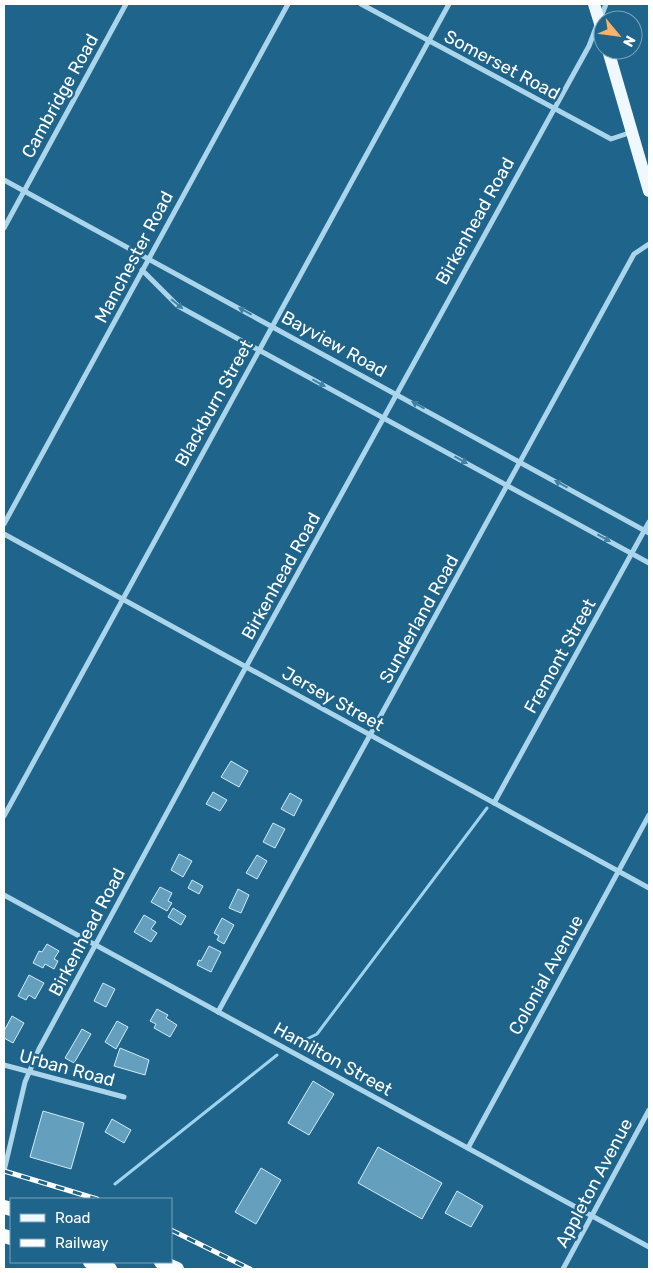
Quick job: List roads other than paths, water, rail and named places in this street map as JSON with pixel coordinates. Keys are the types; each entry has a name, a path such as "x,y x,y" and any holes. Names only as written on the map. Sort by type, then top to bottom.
{"highway":[{"path":"93,1263 110,1269"},
{"path":"163,1263 177,1269"}],"main road":[{"path":"611,60 632,132 645,163 649,191"}],"street":[{"name":"Cambridge Road","path":"4,228 126,4"},
{"name":"Manchester Road","path":"4,524 288,4"},
{"name":"Somerset Road","path":"361,4 611,139 632,132"},
{"name":"Blackburn Street","path":"4,816 449,4"},
{"name":"Birkenhead Road","path":"4,1171 29,1071 396,393 593,40"},
{"name":"Bayview Road","path":"4,180 272,325 646,532"},
{"name":"Sunderland Road","path":"218,1012 634,254 649,244"},
{"path":"142,270 178,306 649,563"},
{"name":"Fremont Street","path":"494,803 646,532 649,522"},
{"name":"Jersey Street","path":"4,534 649,888"},
{"name":"Colonial Avenue","path":"468,1148 649,815"},
{"name":"Hamilton Street","path":"4,895 649,1247"},
{"name":"Urban Road","path":"4,1065 124,1097"},
{"name":"Appleton Avenue","path":"563,1269 649,1110"}],"waterway":[{"path":"297,1044 317,1034 487,808"},
{"path":"115,1184 277,1055"}],"railway":[{"path":"4,1171 94,1198"},
{"path":"172,1230 250,1269"}]}
